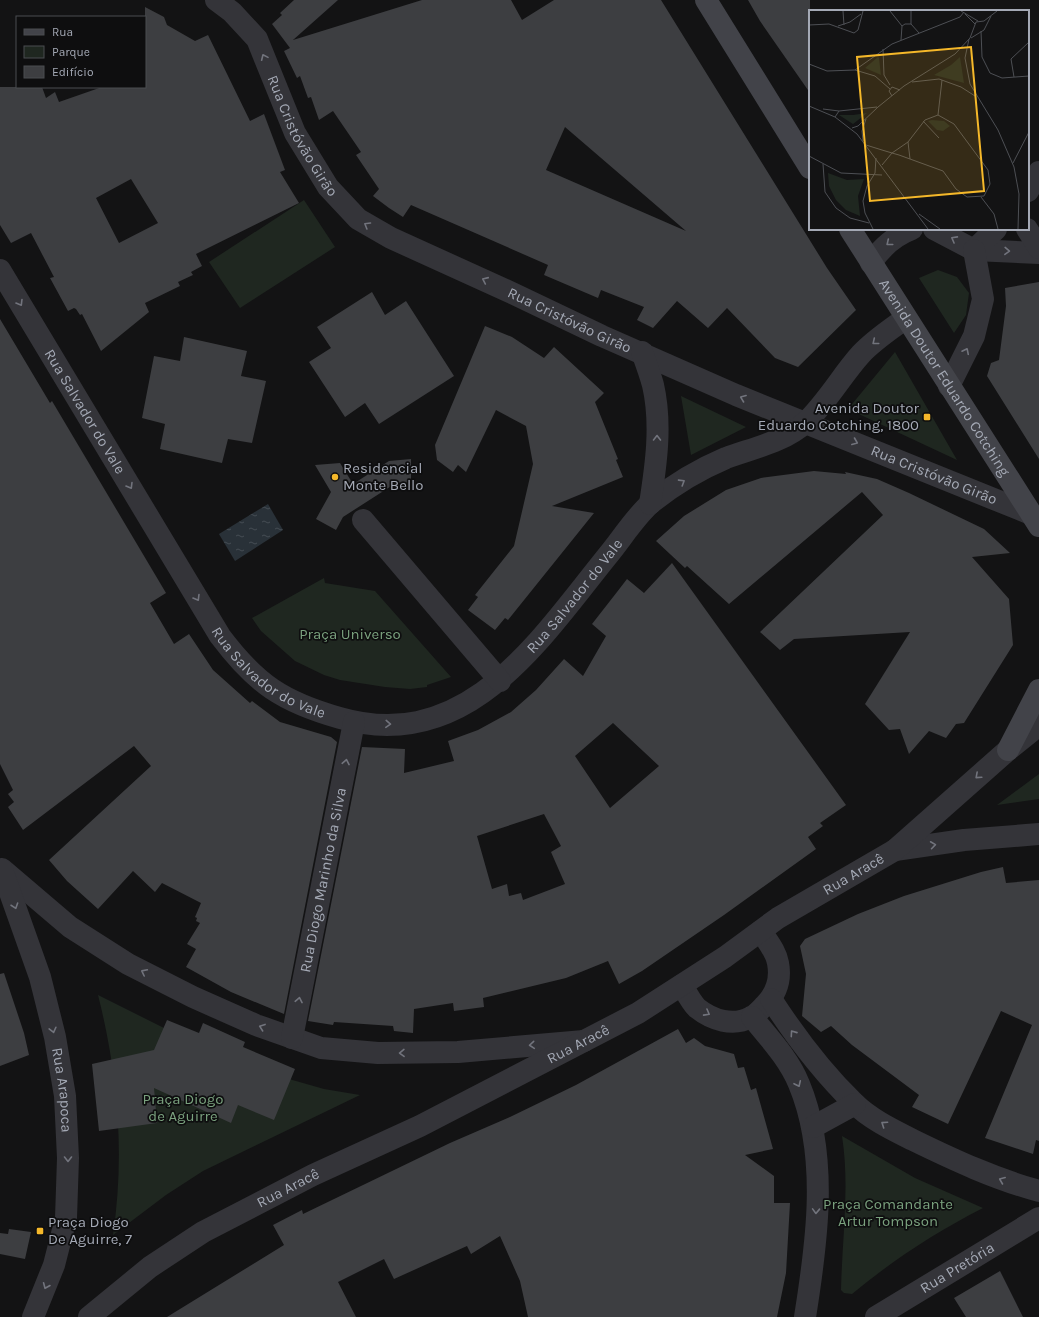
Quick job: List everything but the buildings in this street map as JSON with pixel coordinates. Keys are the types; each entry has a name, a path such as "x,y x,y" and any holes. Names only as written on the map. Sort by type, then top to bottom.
{"main road":[{"path":"706,0 809,166"},
{"name":"Avenida Doutor Eduardo Cotching","path":"851,230 1035,520"},
{"path":"1008,750 1039,690"}],"street":[{"name":"Rua Cristóvão Girão","path":"216,0 232,12 257,39 295,133 328,187 358,219 391,238 512,292 602,336 642,352 736,395 806,422 1035,520"},
{"path":"1029,189 1039,172"},
{"path":"871,263 877,254 887,245 904,232 909,230"},
{"path":"936,230 974,250 1039,253"},
{"path":"974,250 995,230"},
{"path":"1028,230 1039,248"},
{"path":"949,386 974,336 983,299 974,250"},
{"name":"Rua Salvador do Vale","path":"0,270 220,636 239,661 257,678 283,697 313,710 354,722 394,725 451,712 480,696 500,681 531,649 650,504 690,477 724,459 779,440 806,422 862,352 906,318"},
{"path":"642,352 653,385 657,419 657,456 650,504"},
{"path":"363,520 500,681"},
{"name":"Rua Diogo Marinho da Silva","path":"292,1038 354,722"},
{"name":"Rua Aracê","path":"89,1317 150,1267 203,1232 313,1175 420,1126 638,1014 725,957 778,918 895,850 1008,750 1039,725"},
{"path":"895,850 964,840 1039,834"},
{"path":"1,867 70,928 128,964 193,997 256,1025 321,1048 378,1053 458,1052 584,1041"},
{"name":"Rua Arapoca","path":"1,867 40,977 55,1037 65,1096 68,1158 66,1218 54,1265 33,1317"},
{"path":"682,984 695,1006 717,1019 727,1022 739,1022 752,1017 771,999 778,985 778,963 775,954 761,931"},
{"path":"771,999 794,1036 855,1104 891,1129 951,1159 1014,1184 1039,1191"},
{"path":"752,1017 777,1048 798,1083 813,1127 817,1182 815,1245 814,1261 805,1317"},
{"path":"813,1127 855,1104"},
{"name":"Rua Pretória","path":"876,1317 1039,1218"}],"green space":[{"path":"304,200 335,247 240,308 209,262"},
{"path":"938,270 957,277 969,293 966,315 954,333 919,278"},
{"path":"895,352 957,460 848,409"},
{"path":"681,396 746,427 691,455"},
{"name":"Praça Universo","path":"324,578 325,583 375,591 451,677 427,685 427,687 410,689 385,687 340,680 324,675 295,661 261,631 252,618"},
{"path":"1039,774 1039,799 997,805"},
{"name":"Praça Diogo de Aguirre","path":"98,995 166,1029 289,1079 324,1089 360,1095 203,1171 166,1195 113,1235 119,1174 118,1114 110,1054"},
{"name":"Praça Comandante Artur Tompson","path":"842,1136 915,1178 983,1208 915,1247 852,1294 844,1293 841,1290 845,1213 845,1174"}],"water":[{"path":"268,504 283,530 235,561 219,534"}],"place":[{"name":"Avenida Doutor Eduardo Cotching, 1800","path":"927,417"},
{"name":"Residencial Monte Bello","path":"335,477"},
{"name":"Praça Diogo De Aguirre, 7","path":"40,1231"}]}
